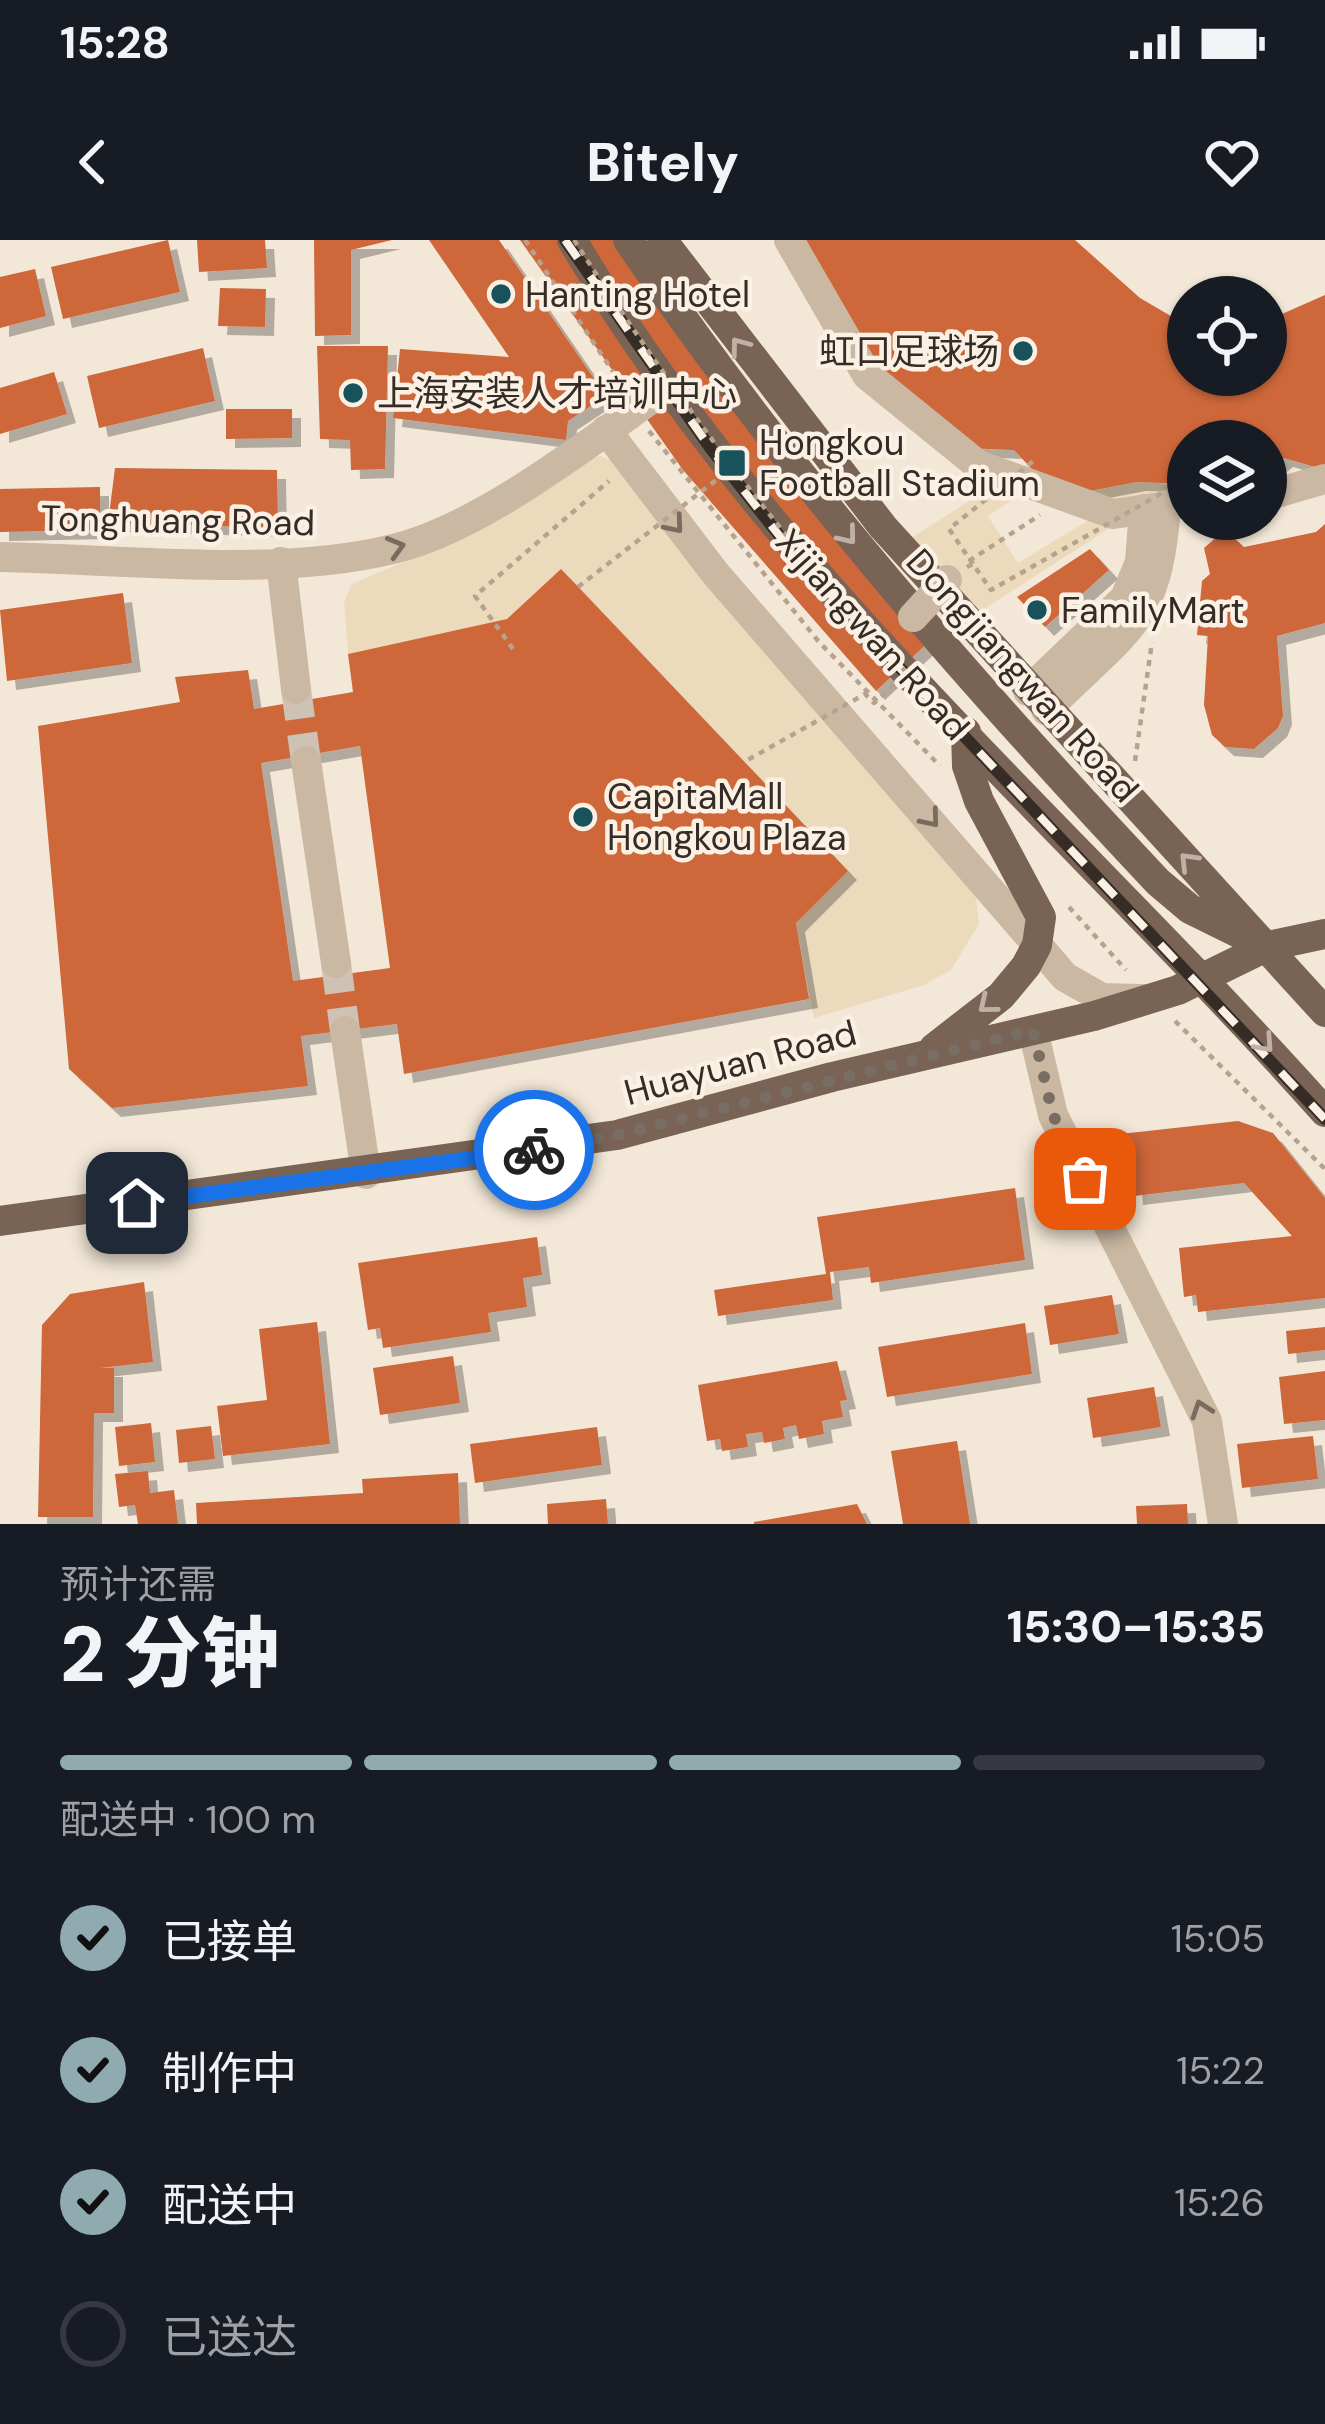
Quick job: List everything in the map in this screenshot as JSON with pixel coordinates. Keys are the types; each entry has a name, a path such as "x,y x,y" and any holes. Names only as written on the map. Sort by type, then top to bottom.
{"main road":[{"name":"Xijiangwan Road","path":"573,240 668,387 832,595 1205,977"},
{"name":"Dongjiangwan Road","path":"628,240 794,469 958,664 1158,882 1227,930 1268,946"},
{"name":"Dongjiangwan Road","path":"662,240 883,527 1325,1012"},
{"path":"926,1054 1001,996 1037,945 1041,917 979,802 967,766 966,732"},
{"name":"Huayuan Road","path":"0,1221 366,1174 617,1135 1152,999 1268,946 1325,934"},
{"path":"1205,977 1325,1112"}],"street":[{"path":"789,240 867,375 978,465 1113,514 1166,498 1162,561 1146,606 1037,700"},
{"name":"Tonghuang Road","path":"0,557 320,562 417,541 482,509 668,387"},
{"path":"596,437 1037,945 1082,990 1102,998 1152,999"},
{"path":"1287,490 1325,479"},
{"path":"281,562 296,689"},
{"path":"913,617 959,571"},
{"path":"306,761 336,964"},
{"path":"1033,1030 1053,1115 1207,1421 1223,1524"},
{"path":"345,1031 366,1174"}],"path":[{"name":"Xijiangwan Road","path":"525,240 618,376 633,411 819,642 953,780"},
{"path":"573,240 733,467 804,558 907,673 874,703 865,694 744,762"},
{"path":"1015,449 1054,467"},
{"path":"1036,459 949,529 959,571 991,590 1166,498"},
{"path":"578,587 733,467"},
{"path":"513,649 475,596 609,481"},
{"path":"959,571 1052,508"},
{"path":"1135,761 1152,638"},
{"path":"1061,898 1152,999 1325,1169"}],"shaded area":[{"path":"1049,450 1054,472 988,516 1018,563 1092,518 1075,494 1109,472 1167,486 1167,491 978,613 911,538"},
{"path":"601,456 612,461 975,887 979,924 951,970 924,985 814,1018 796,923 561,570 507,619 348,654 344,602 352,584 408,560 586,458"}],"building":[{"path":"168,240 180,292 63,319 51,267"},
{"path":"197,240 265,240 267,268 199,272"},
{"path":"314,240 392,240 351,250 351,335 315,336"},
{"name":"Hanting Hotel","path":"429,240 499,240 606,396 568,421 566,440 393,418 400,349 509,357"},
{"name":"Hongkou Football Stadium","path":"520,240 625,240 932,639 876,691 683,470"},
{"name":"虹口足球场","path":"802,240 1075,240 1140,298 1167,314 1167,396 1287,396 1287,312 1325,295 1325,470 1287,459 1287,420 1167,420 1167,483 1137,482 1058,497 1014,450 938,447 866,380"},
{"path":"35,269 46,316 0,328 0,277"},
{"path":"220,288 266,289 265,327 218,326"},
{"name":"上海安装人才培训中心","path":"317,346 388,346 385,469 351,470 350,440 320,439"},
{"path":"203,348 215,401 99,428 87,376"},
{"path":"54,372 67,414 0,434 0,388"},
{"path":"226,409 292,409 292,438 226,439"},
{"path":"115,468 277,470 278,528 108,523"},
{"path":"100,487 100,530 0,532 0,489"},
{"path":"1325,524 1325,623 1277,636 1283,716 1278,728 1254,749 1225,747 1212,735 1204,705 1208,636 1197,635 1202,581 1210,574 1204,548 1213,540 1236,540 1244,547 1316,532"},
{"path":"1090,549 1109,570 1045,627 1017,597"},
{"name":"CapitaMall Hongkou Plaza","path":"561,569 848,871 796,923 809,999 404,1074 397,1024 301,1036 308,1086 112,1108 69,1069 38,726 180,702 175,677 248,670 254,709 353,692 348,654 507,619","holes":["360,746 390,968 293,981 261,763"]},
{"path":"123,593 132,663 7,681 0,610"},
{"path":"1238,1121 1273,1133 1325,1198 1325,1298 1198,1312 1196,1295 1184,1297 1179,1248 1292,1236 1244,1183 1134,1196 1132,1176 1115,1178 1111,1135"},
{"path":"1015,1188 1025,1260 871,1283 869,1267 830,1272 833,1300 718,1316 714,1290 826,1274 817,1217"},
{"path":"537,1237 542,1275 523,1278 527,1307 488,1313 491,1332 383,1348 380,1328 368,1330 358,1263"},
{"path":"144,1282 153,1362 100,1368 114,1368 114,1413 94,1413 93,1517 38,1517 42,1325 70,1294"},
{"path":"1112,1295 1119,1334 1050,1345 1044,1306"},
{"path":"317,1322 330,1444 223,1456 217,1406 267,1400 259,1329"},
{"path":"1025,1323 1032,1374 887,1397 878,1347"},
{"path":"1325,1327 1325,1350 1288,1354 1286,1331"},
{"path":"453,1356 460,1403 380,1415 373,1368"},
{"path":"837,1361 847,1400 840,1401 843,1417 822,1421 824,1434 799,1439 796,1425 783,1428 785,1439 764,1443 762,1432 746,1434 748,1447 722,1451 720,1439 707,1441 698,1385"},
{"path":"1325,1371 1325,1420 1284,1424 1279,1377"},
{"path":"1154,1387 1161,1427 1093,1438 1087,1398"},
{"path":"151,1423 155,1462 119,1466 115,1427"},
{"path":"211,1426 215,1459 179,1463 176,1430"},
{"path":"597,1427 602,1465 475,1483 470,1444"},
{"path":"1313,1436 1318,1479 1242,1488 1237,1444"},
{"path":"957,1441 970,1524 903,1524 891,1451"},
{"path":"148,1471 150,1493 174,1490 178,1524 138,1524 135,1505 119,1507 115,1474"},
{"path":"458,1473 460,1524 197,1524 196,1503 363,1493 362,1479"},
{"path":"606,1499 608,1524 548,1524 547,1504"},
{"path":"857,1504 867,1524 754,1524 754,1522"},
{"path":"1187,1504 1188,1524 1137,1524 1136,1506"}],"tunnel":[{"path":"296,689 306,761"},
{"path":"336,963 345,1031"}],"railway":[{"path":"565,240 711,449 801,563 1325,1119"}],"way so far":[{"path":"534,1150 617,1135 832,1077 1033,1030 1053,1115 1085,1179"}],"place":[{"name":"Hanting Hotel","path":"501,294"},
{"name":"虹口足球场","path":"1023,351"},
{"name":"上海安装人才培训中心","path":"353,393"},
{"name":"Hongkou Football Stadium","path":"732,463"},
{"name":"FamilyMart","path":"1037,610"},
{"name":"CapitaMall Hongkou Plaza","path":"583,817"}],"route":[{"path":"137,1203 534,1150"}]}
